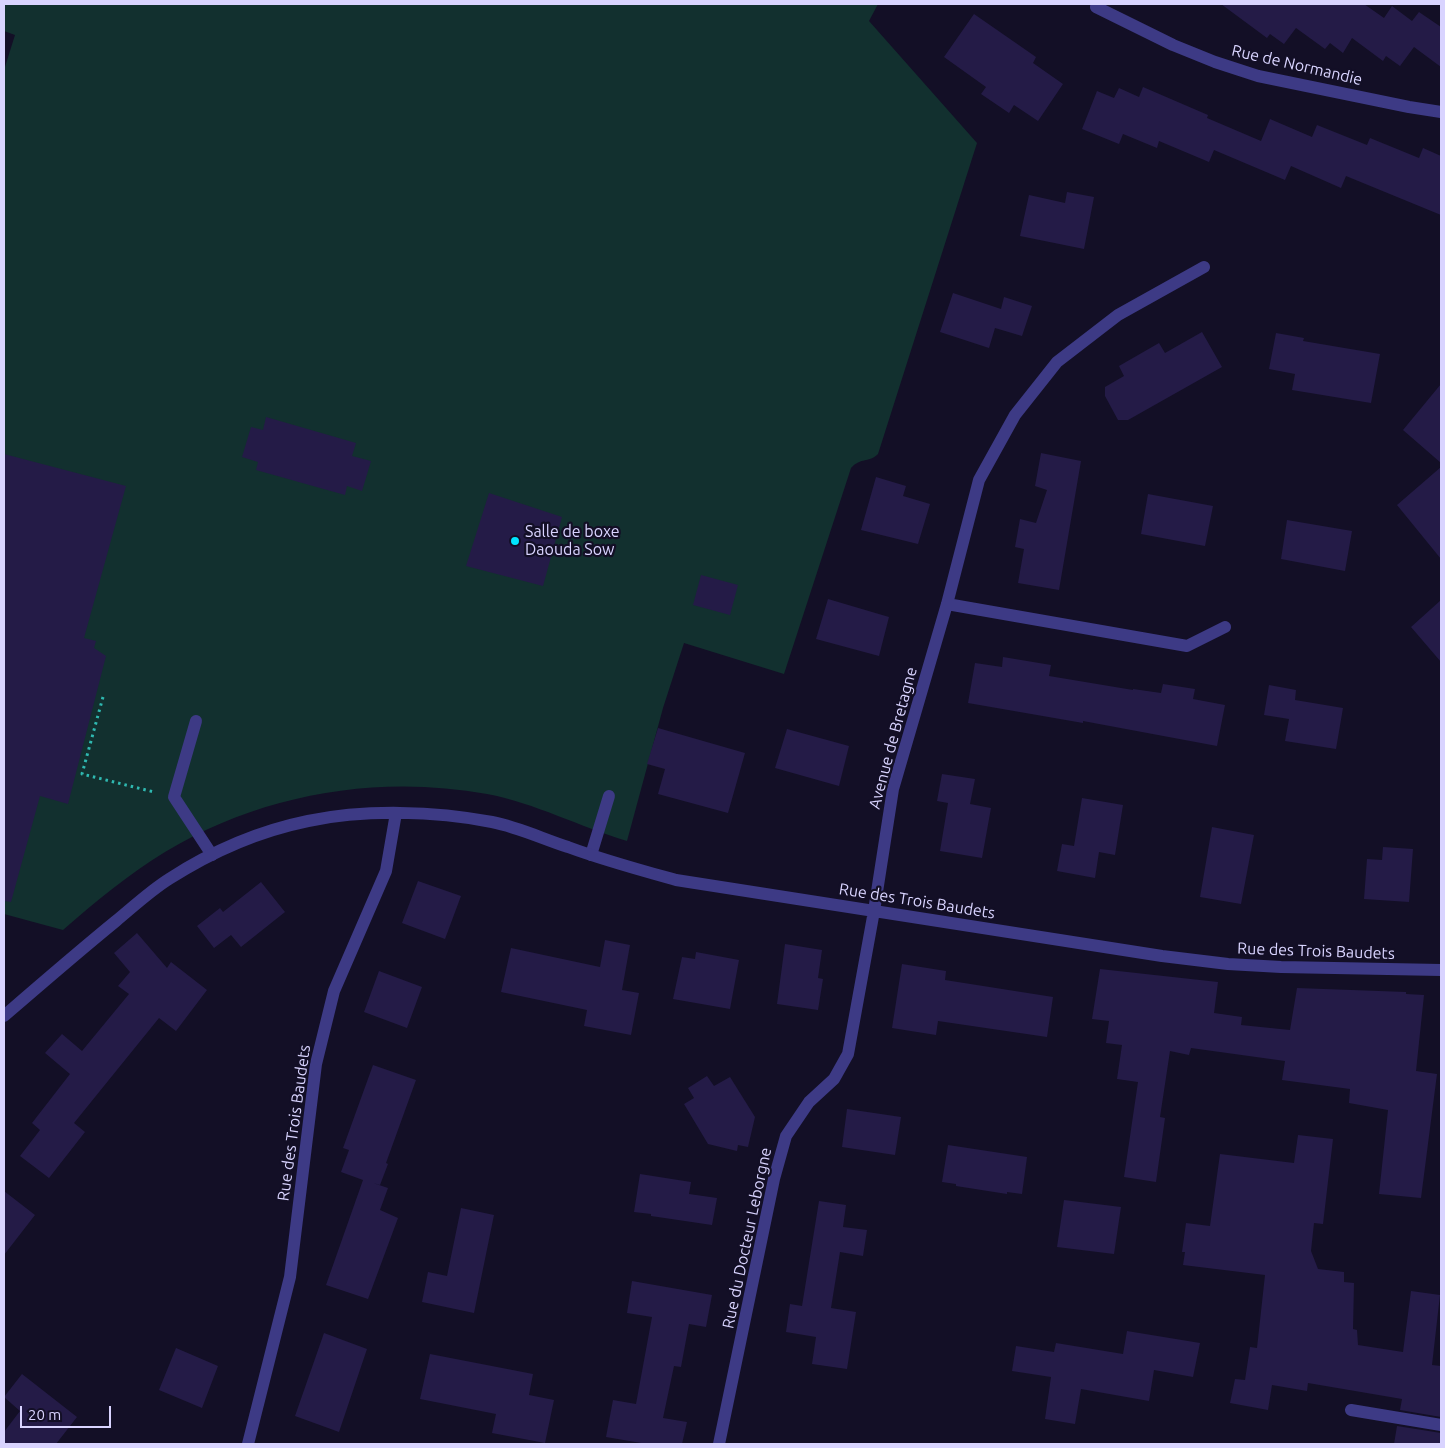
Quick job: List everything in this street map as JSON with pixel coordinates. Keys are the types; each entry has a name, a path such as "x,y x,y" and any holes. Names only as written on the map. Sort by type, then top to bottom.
{"street":[{"name":"Rue de Normandie","path":"1096,7 1174,45 1215,62 1258,76 1441,112"},
{"name":"Avenue de Bretagne","path":"874,911 893,789 947,604 979,480 1015,415 1057,362 1118,315 1204,267"},
{"path":"947,604 1187,646 1225,627"},
{"path":"196,721 174,797 212,855"},
{"path":"590,855 609,796"},
{"name":"Rue des Trois Baudets","path":"4,1016 69,959 167,880 200,860 270,831 308,821 340,816 396,813 435,815 494,822 590,855 676,880 1162,956 1228,964 1281,967 1441,970"},
{"name":"Rue des Trois Baudets","path":"248,1444 290,1277 316,1064 334,991 386,871 396,813"},
{"name":"Rue du Docteur Leborgne","path":"720,1444 774,1179 786,1136 809,1102 834,1079 848,1054 874,911"},
{"path":"1351,1410 1441,1425"}],"path":[{"path":"103,697 82,774 174,797"}],"green space":[{"path":"4,4 878,4 869,21 977,143 878,454 875,457 858,462 851,468 784,674 684,643 663,708 627,841 523,803 487,794 446,788 404,786 362,788 280,803 240,816 202,832 165,852 138,870 63,930 4,914 4,70 15,35 4,31"}],"building":[{"path":"1221,4 1364,4 1384,18 1392,6 1412,21 1419,12 1441,27 1441,67 1414,47 1400,66 1386,56 1383,61 1352,38 1343,53 1330,43 1325,49 1296,28 1284,44 1270,34 1267,38"},
{"path":"974,14 1036,57 1033,63 1063,84 1038,121 1014,105 1009,113 981,94 986,87 944,57"},
{"path":"1143,87 1208,115 1207,118 1261,141 1270,119 1312,137 1317,125 1367,145 1370,138 1419,158 1423,148 1441,156 1441,215 1346,176 1341,188 1291,166 1285,180 1214,150 1209,162 1159,141 1157,148 1123,134 1119,144 1082,129 1097,91 1114,98 1119,88 1139,97"},
{"path":"1067,192 1094,197 1084,249 1020,236 1029,195 1065,203"},
{"path":"953,293 1001,309 1004,297 1032,306 1022,336 995,328 989,348 940,332"},
{"path":"1202,332 1222,367 1128,420 1118,420 1105,396 1105,387 1124,376 1119,366 1159,343 1165,353"},
{"path":"1276,333 1304,338 1303,341 1380,354 1371,403 1292,390 1295,374 1269,369"},
{"path":"1441,384 1441,463 1403,430"},
{"path":"266,417 356,443 352,456 371,461 362,491 347,486 345,495 256,470 258,462 242,457 251,427 263,430"},
{"path":"1041,453 1081,461 1059,590 1018,583 1024,549 1015,547 1020,519 1036,523 1047,490 1035,486"},
{"path":"4,454 126,486 84,638 96,641 94,648 106,656 68,804 40,796 11,902 4,901"},
{"path":"1441,467 1441,559 1397,505"},
{"path":"876,477 906,486 903,496 930,504 918,544 861,530"},
{"name":"Salle de boxe Daouda Sow","path":"489,493 562,517 543,586 466,566"},
{"path":"1148,494 1213,506 1205,546 1141,534"},
{"path":"1287,520 1352,531 1345,571 1281,559"},
{"path":"701,575 738,585 730,615 693,605"},
{"path":"828,599 889,617 879,656 816,639"},
{"path":"1441,600 1441,662 1411,627"},
{"path":"1003,657 1051,665 1049,676 1133,690 1161,693 1163,684 1195,689 1193,699 1225,705 1217,746 1083,721 1083,723 968,703 975,663 1002,667"},
{"path":"1269,685 1296,690 1295,700 1343,708 1336,749 1285,741 1289,719 1264,715"},
{"path":"658,728 745,753 728,813 658,794 665,769 647,764"},
{"path":"787,729 849,746 839,786 775,768"},
{"path":"942,774 975,779 970,804 991,808 982,858 940,851 948,803 937,801"},
{"path":"1082,798 1123,805 1115,855 1099,852 1095,878 1057,871 1062,844 1074,846"},
{"path":"1212,827 1254,835 1241,904 1200,897"},
{"path":"1383,847 1413,849 1409,902 1364,899 1367,859 1382,860"},
{"path":"418,881 461,896 445,939 402,923"},
{"path":"261,882 285,912 241,947 231,935 214,948 197,926 220,908 223,912"},
{"path":"137,933 167,968 171,962 207,990 176,1031 159,1018 74,1123 85,1132 49,1178 20,1156 40,1130 32,1123 70,1074 45,1053 62,1034 82,1051 129,994 118,986 130,972 114,953"},
{"path":"605,940 630,945 622,990 639,993 631,1035 584,1026 587,1010 501,992 511,948 600,967"},
{"path":"785,944 822,950 818,978 823,979 818,1010 777,1004"},
{"path":"696,952 739,960 730,1009 673,999 682,957 695,959"},
{"path":"902,964 946,971 945,980 1053,997 1047,1037 938,1021 936,1035 892,1028"},
{"path":"1100,969 1218,982 1214,1013 1242,1017 1241,1025 1290,1030 1297,988 1406,992 1406,994 1424,995 1416,1071 1437,1074 1421,1198 1379,1194 1388,1110 1349,1103 1350,1089 1282,1080 1285,1061 1191,1048 1189,1055 1170,1051 1160,1117 1165,1118 1156,1182 1124,1177 1138,1082 1117,1079 1122,1045 1106,1043 1109,1021 1092,1019"},
{"path":"379,971 422,987 407,1028 364,1012"},
{"path":"373,1065 416,1080 380,1185 373,1183 388,1188 380,1210 398,1218 368,1299 326,1285 363,1180 341,1172 349,1150 343,1148"},
{"path":"707,1076 714,1086 730,1077 755,1117 748,1147 738,1145 737,1151 708,1144 684,1104 694,1098 688,1088"},
{"path":"847,1109 901,1117 895,1155 842,1147"},
{"path":"1298,1135 1333,1139 1323,1224 1314,1223 1311,1251 1318,1269 1344,1272 1344,1282 1354,1283 1353,1329 1357,1330 1358,1345 1403,1352 1411,1291 1440,1295 1432,1365 1441,1366 1441,1417 1400,1410 1402,1399 1308,1383 1307,1391 1272,1385 1268,1410 1230,1403 1235,1379 1245,1380 1250,1347 1257,1348 1265,1275 1183,1265 1185,1252 1182,1252 1186,1223 1210,1226 1220,1154 1294,1163"},
{"path":"948,1145 1027,1157 1022,1194 1007,1192 1007,1194 942,1182"},
{"path":"640,1174 691,1182 689,1194 717,1198 712,1225 634,1212"},
{"path":"4,1191 35,1215 4,1255"},
{"path":"1064,1200 1121,1207 1114,1254 1057,1247"},
{"path":"819,1201 846,1205 843,1227 867,1230 863,1256 840,1252 831,1308 856,1312 847,1369 812,1364 816,1337 786,1332 790,1304 802,1306"},
{"path":"461,1208 494,1215 474,1313 422,1302 428,1272 447,1276"},
{"path":"632,1281 712,1295 706,1327 689,1324 681,1367 674,1366 663,1418 687,1422 682,1444 647,1444 606,1437 613,1400 636,1404 652,1317 627,1313"},
{"path":"1127,1331 1200,1343 1193,1377 1154,1370 1149,1401 1081,1389 1075,1424 1045,1419 1051,1377 1012,1371 1016,1346 1054,1352 1056,1343 1123,1354"},
{"path":"324,1333 367,1349 339,1432 295,1416"},
{"path":"176,1348 218,1366 202,1408 159,1390"},
{"path":"430,1354 533,1374 529,1395 554,1400 545,1443 492,1433 496,1414 420,1399"},
{"path":"22,1374 77,1417 56,1444 4,1444 4,1432 20,1411 4,1397"},
{"path":"1397,1426 1441,1433 1441,1444 1394,1444"}],"place":[{"name":"Salle de boxe Daouda Sow","path":"515,541"}]}
